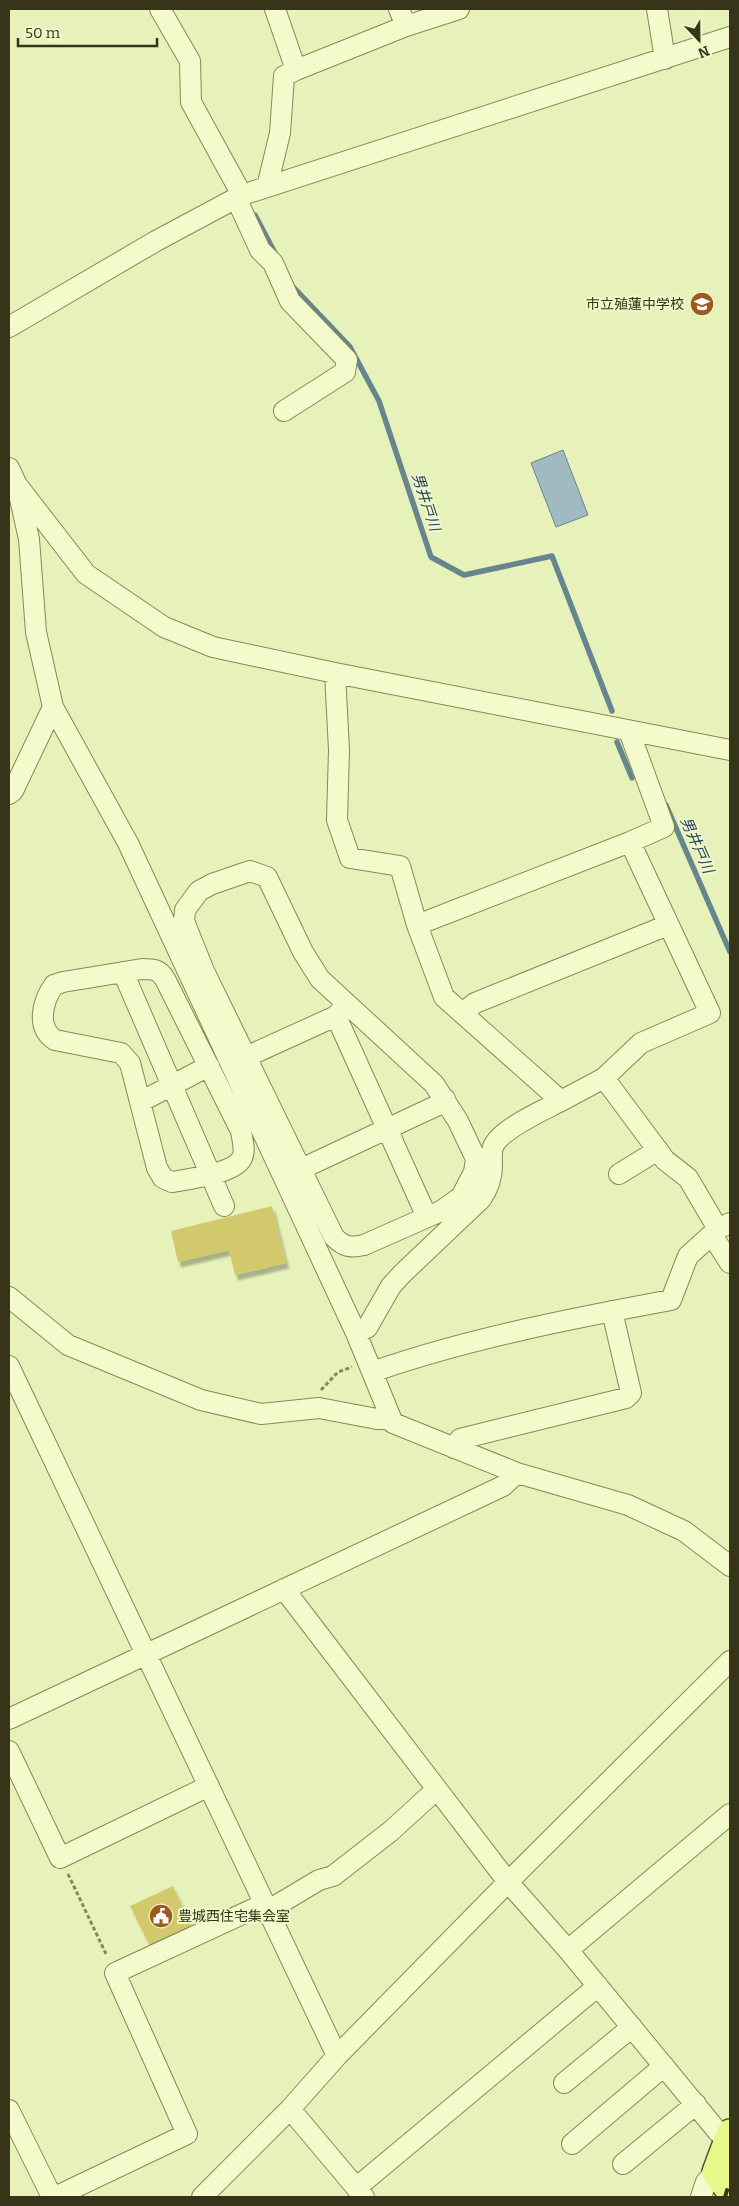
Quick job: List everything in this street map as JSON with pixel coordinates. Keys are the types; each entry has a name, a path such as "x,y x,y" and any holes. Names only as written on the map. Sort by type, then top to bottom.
{"main road":[{"path":"729,2135 715,2172 730,2193"}],"street":[{"path":"160,9 190,61 191,102 239,197 260,250 273,263 290,301 347,360 345,372 284,411"},
{"path":"275,9 296,70"},
{"path":"267,187 280,133 284,76 402,17 459,9"},
{"path":"657,9 664,59"},
{"path":"9,327 156,241 239,197 730,37"},
{"path":"11,479 86,574 164,627 213,647 335,674 730,750"},
{"path":"11,479 29,540 36,632 53,707 128,843 356,1333 364,1370 391,1418 400,1427 517,1473 628,1505 684,1531 730,1566"},
{"path":"335,674 339,750 337,820 350,858 400,866 416,925 444,997 560,1101"},
{"path":"9,794 53,707"},
{"path":"416,925 664,827 629,731"},
{"path":"356,1333 367,1328 371,1323 391,1286 481,1199 487,1190 492,1174 494,1146 499,1139 510,1130 604,1078 641,1043 710,1013 630,842"},
{"path":"341,1011 434,1084 458,1121 476,1159 474,1172 462,1197 441,1211 428,1217 364,1245 353,1248 342,1246 334,1237 204,971 184,921 185,910 192,898 212,884 250,871 267,878 312,969 341,1011 388,1127 428,1217"},
{"path":"463,1013 474,1003 668,925"},
{"path":"153,969 160,972 241,1130 244,1149 242,1158 236,1166 172,1182 163,1178 158,1168 130,1063 121,1053 55,1040 47,1035 42,1014 54,985 123,972 153,969"},
{"path":"123,972 212,1173 224,1206"},
{"path":"246,1057 341,1011"},
{"path":"140,1102 209,1066"},
{"path":"604,1078 665,1160 688,1178 720,1229 730,1262"},
{"path":"301,1169 436,1106 445,1099"},
{"path":"619,1174 658,1150"},
{"path":"364,1370 378,1370 421,1355 612,1311 671,1300 688,1256 720,1229"},
{"path":"9,1297 68,1345 200,1400 261,1414 319,1408 377,1419 391,1418"},
{"path":"454,1448 460,1439 626,1398 630,1393 612,1311"},
{"path":"9,1366 337,2056"},
{"path":"305,1408 319,1392"},
{"path":"9,1720 145,1653 503,1486 517,1473"},
{"path":"284,1589 508,1882 568,1950 718,2132 729,2135"},
{"path":"202,2197 290,2109 337,2056 508,1882 730,1661"},
{"path":"9,1751 60,1858 209,1786"},
{"path":"9,2110 53,2197 187,2134 115,1973 265,1907 319,1880 333,1876 391,1831 437,1790"},
{"path":"568,1950 730,1814"},
{"path":"290,2109 360,2193 598,1986"},
{"path":"564,2083 632,2027"},
{"path":"572,2144 664,2066"},
{"path":"623,2164 696,2104"},
{"path":"700,2197 706,2182 715,2172"}],"path":[{"path":"319,1392 338,1372 364,1370"},
{"path":"60,1858 115,1973"}],"water":[{"path":"563,450 588,515 556,527 531,463"}],"building":[{"path":"272,1206 286,1263 235,1275 229,1250 178,1262 171,1231"},
{"name":"豊城西住宅集会室","path":"173,1886 191,1925 149,1944 130,1906"}],"waterway":[{"name":"男井戸川","path":"255,215 276,255"},
{"name":"男井戸川","path":"294,288 350,347 379,401 431,557 464,575 552,556 612,711"},
{"name":"男井戸川","path":"617,742 632,778"},
{"name":"男井戸川","path":"666,805 730,952"}],"railway":[{"path":"725,2197 730,2181"}],"place":[{"name":"市立殖蓮中学校","path":"702,304"},
{"name":"豊城西住宅集会室","path":"161,1916"}]}
